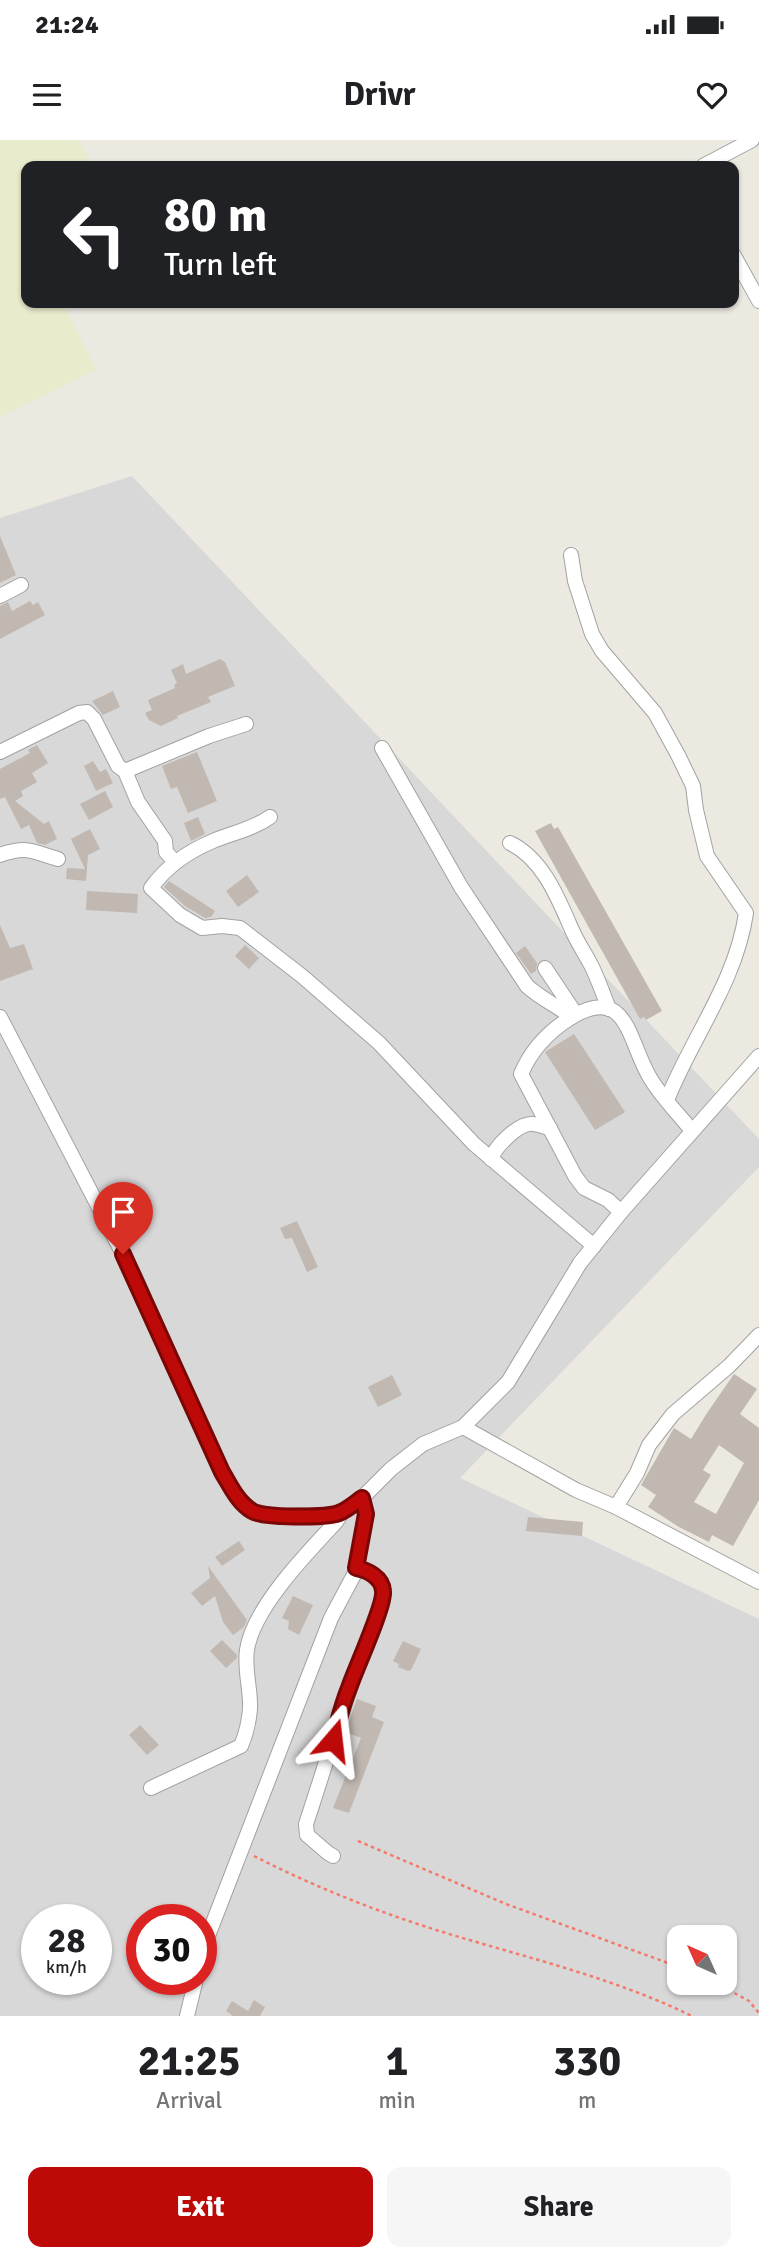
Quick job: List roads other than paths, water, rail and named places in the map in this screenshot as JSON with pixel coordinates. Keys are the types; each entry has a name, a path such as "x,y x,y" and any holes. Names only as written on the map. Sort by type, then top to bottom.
{"street":[{"path":"712,161 752,140"},
{"path":"739,265 759,301"},
{"path":"571,555 575,581 592,634 602,651 654,713 672,744 692,786 707,856 746,913 743,933 722,989 667,1100"},
{"path":"0,596 21,586"},
{"path":"0,752 79,713 87,712 94,719 118,766 125,771 138,802 165,841 166,852 175,862"},
{"path":"125,771 209,736 246,724"},
{"path":"382,748 461,887 527,986 537,995 574,1015"},
{"path":"270,817 260,824 211,841 175,862 151,888 180,915 202,928 240,928 292,969 379,1043 491,1159 594,1246"},
{"path":"510,843 520,848 544,875 560,899 609,1009"},
{"path":"0,855 14,850 30,849 58,859"},
{"path":"545,968 574,1015"},
{"path":"621,1212 608,1200 583,1188 528,1090 522,1074 526,1062 543,1038 585,1009 602,1007 621,1014 648,1076 692,1131"},
{"path":"0,1017 129,1265 222,1472 237,1497 253,1511 275,1516 327,1515 343,1511 362,1498 391,1469 423,1444 463,1427 508,1382 566,1284 621,1212 759,1056"},
{"path":"491,1159 494,1150 521,1127 532,1123 550,1128"},
{"path":"616,1507 637,1473 649,1445 673,1414 729,1366 759,1335"},
{"path":"463,1427 576,1490 616,1507 759,1582"},
{"path":"217,1912 331,1618 356,1568 366,1514 362,1498"},
{"path":"151,1788 241,1746 250,1708 247,1649 259,1619 278,1588 343,1511"},
{"path":"333,1856 307,1835 306,1824 347,1691 379,1611 384,1591 379,1580 367,1570 356,1568"},
{"path":"187,2016 193,1995"}]}
